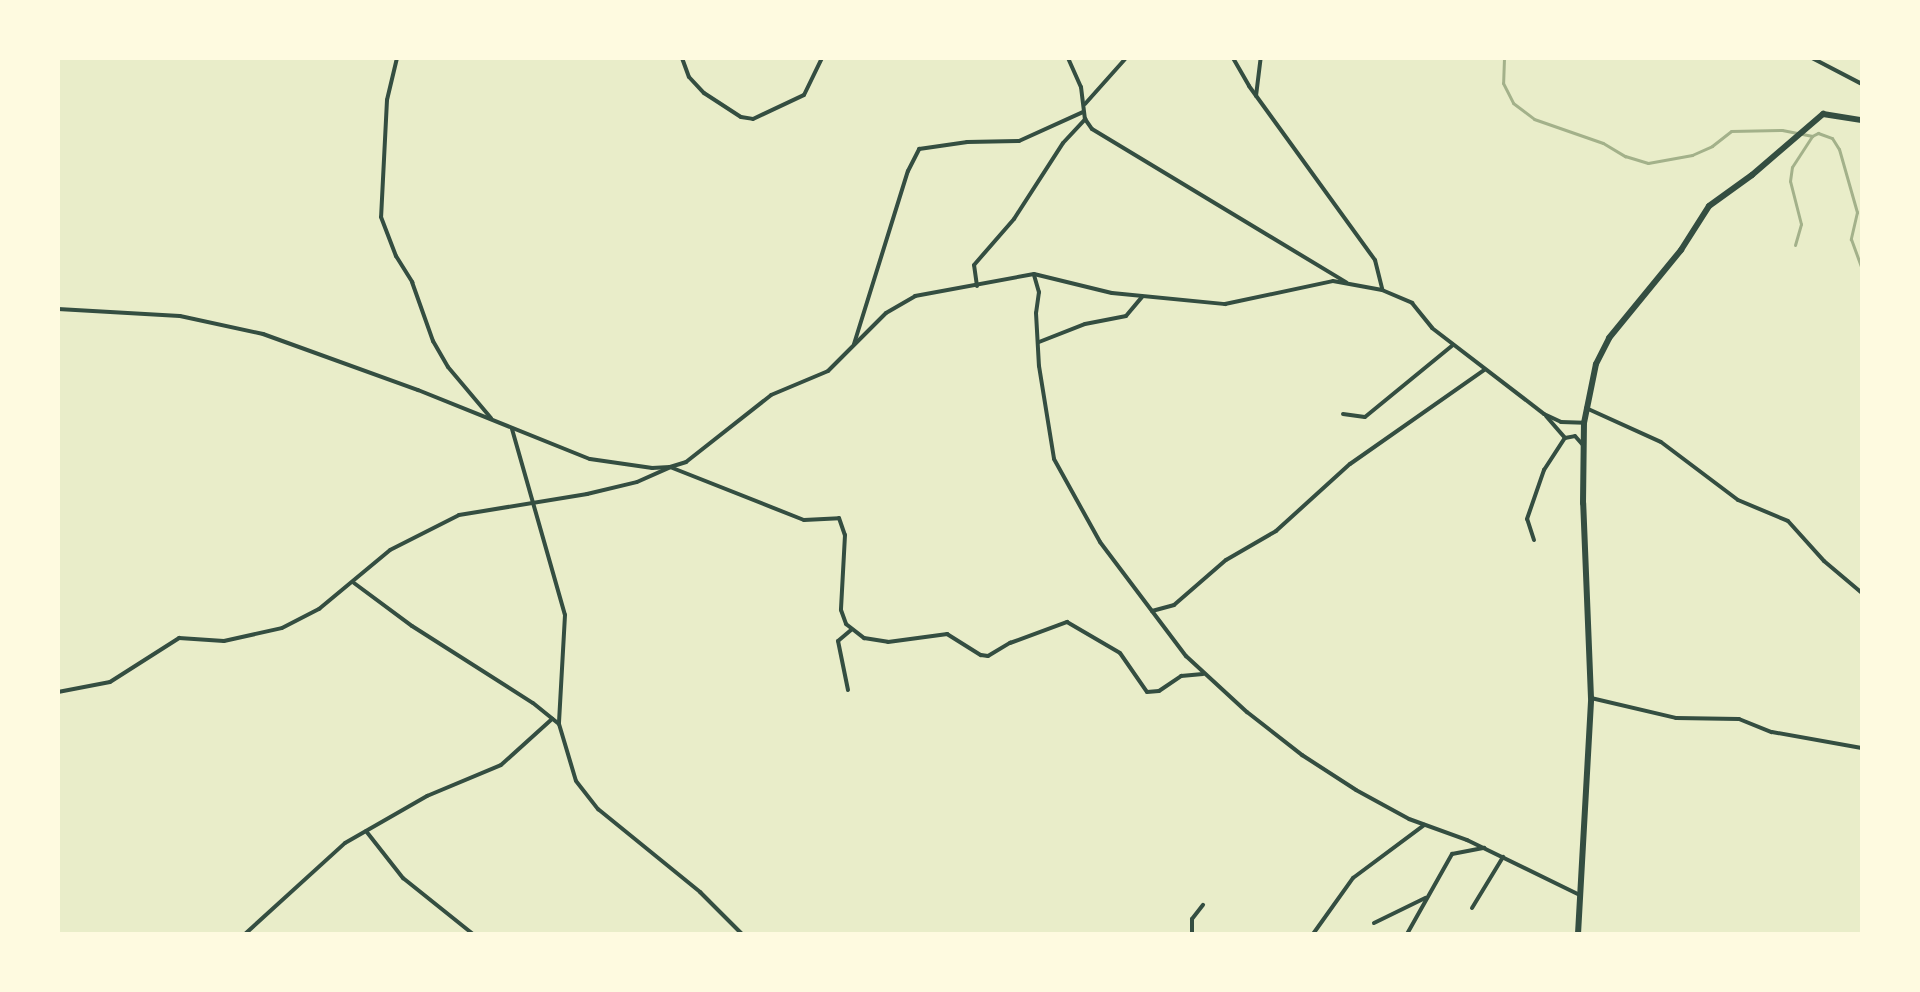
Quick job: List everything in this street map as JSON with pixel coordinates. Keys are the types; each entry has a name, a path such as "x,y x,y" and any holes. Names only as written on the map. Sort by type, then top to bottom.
{"street":[{"path":"397,58 387,100 381,217 396,256 412,282 433,341 448,367 493,421"},
{"path":"682,58 689,77 704,93 741,117 753,119 804,95 822,58"},
{"path":"1068,58 1077,73 1083,112 1092,129 1348,283"},
{"path":"1084,105 1126,58"},
{"path":"1233,58 1256,96 1375,260 1382,290"},
{"path":"1256,96 1261,58"},
{"path":"1812,58 1862,84"},
{"path":"853,347 908,171 919,149 967,142 1019,141 1083,112"},
{"path":"1578,934 1591,698 1584,423 1601,351 1629,310 1681,250 1709,206 1779,153 1823,114 1862,120"},
{"path":"977,286 974,265 1014,219 1063,143 1085,119"},
{"path":"1034,274 1039,292 1039,342 1054,459 1100,542 1203,674 1302,755 1356,790 1425,825 1484,848 1580,895"},
{"path":"58,692 110,682 179,638 243,639 282,628 319,609 390,550 459,515 637,482 705,450 771,395 828,371 886,313 915,296 1034,274 1112,293 1225,304 1333,281 1382,290 1412,303 1432,328 1544,414 1565,438"},
{"path":"1039,342 1085,324 1126,316 1142,297"},
{"path":"58,309 180,316 263,334 590,459 620,466 670,467 804,520 839,518 845,535 841,610 851,630 876,642 947,634 981,655 988,656 1010,643 1067,622 1120,653 1147,692 1159,691 1181,676 1203,674"},
{"path":"1343,414 1365,417 1453,345"},
{"path":"1152,611 1174,605 1226,560 1276,531 1350,464 1485,369"},
{"path":"1586,408 1661,442 1738,500 1788,521 1824,561 1862,593"},
{"path":"1544,414 1561,422 1584,423"},
{"path":"512,429 565,615 559,724 571,768 588,800 700,892 742,934"},
{"path":"1534,540 1527,519 1544,470 1565,438 1575,436 1584,446"},
{"path":"354,583 559,724"},
{"path":"848,690 838,641 851,630"},
{"path":"1591,698 1676,718 1739,719 1772,732 1862,748"},
{"path":"245,934 327,856 427,796 501,765 552,719"},
{"path":"1313,934 1353,878 1425,825"},
{"path":"366,830 403,878 473,934"},
{"path":"1407,934 1452,854 1484,848"},
{"path":"1472,908 1503,857"},
{"path":"1374,923 1426,898"},
{"path":"1192,934 1192,919 1203,905"}],"waterway":[{"path":"1504,58 1503,83 1513,103 1534,119 1603,143 1625,156 1648,163 1692,155 1712,146 1731,131 1782,130 1812,136"},
{"path":"1795,245 1801,224 1790,181 1792,167 1812,136 1818,133 1832,138 1839,149 1857,212 1851,239 1862,270"}]}
